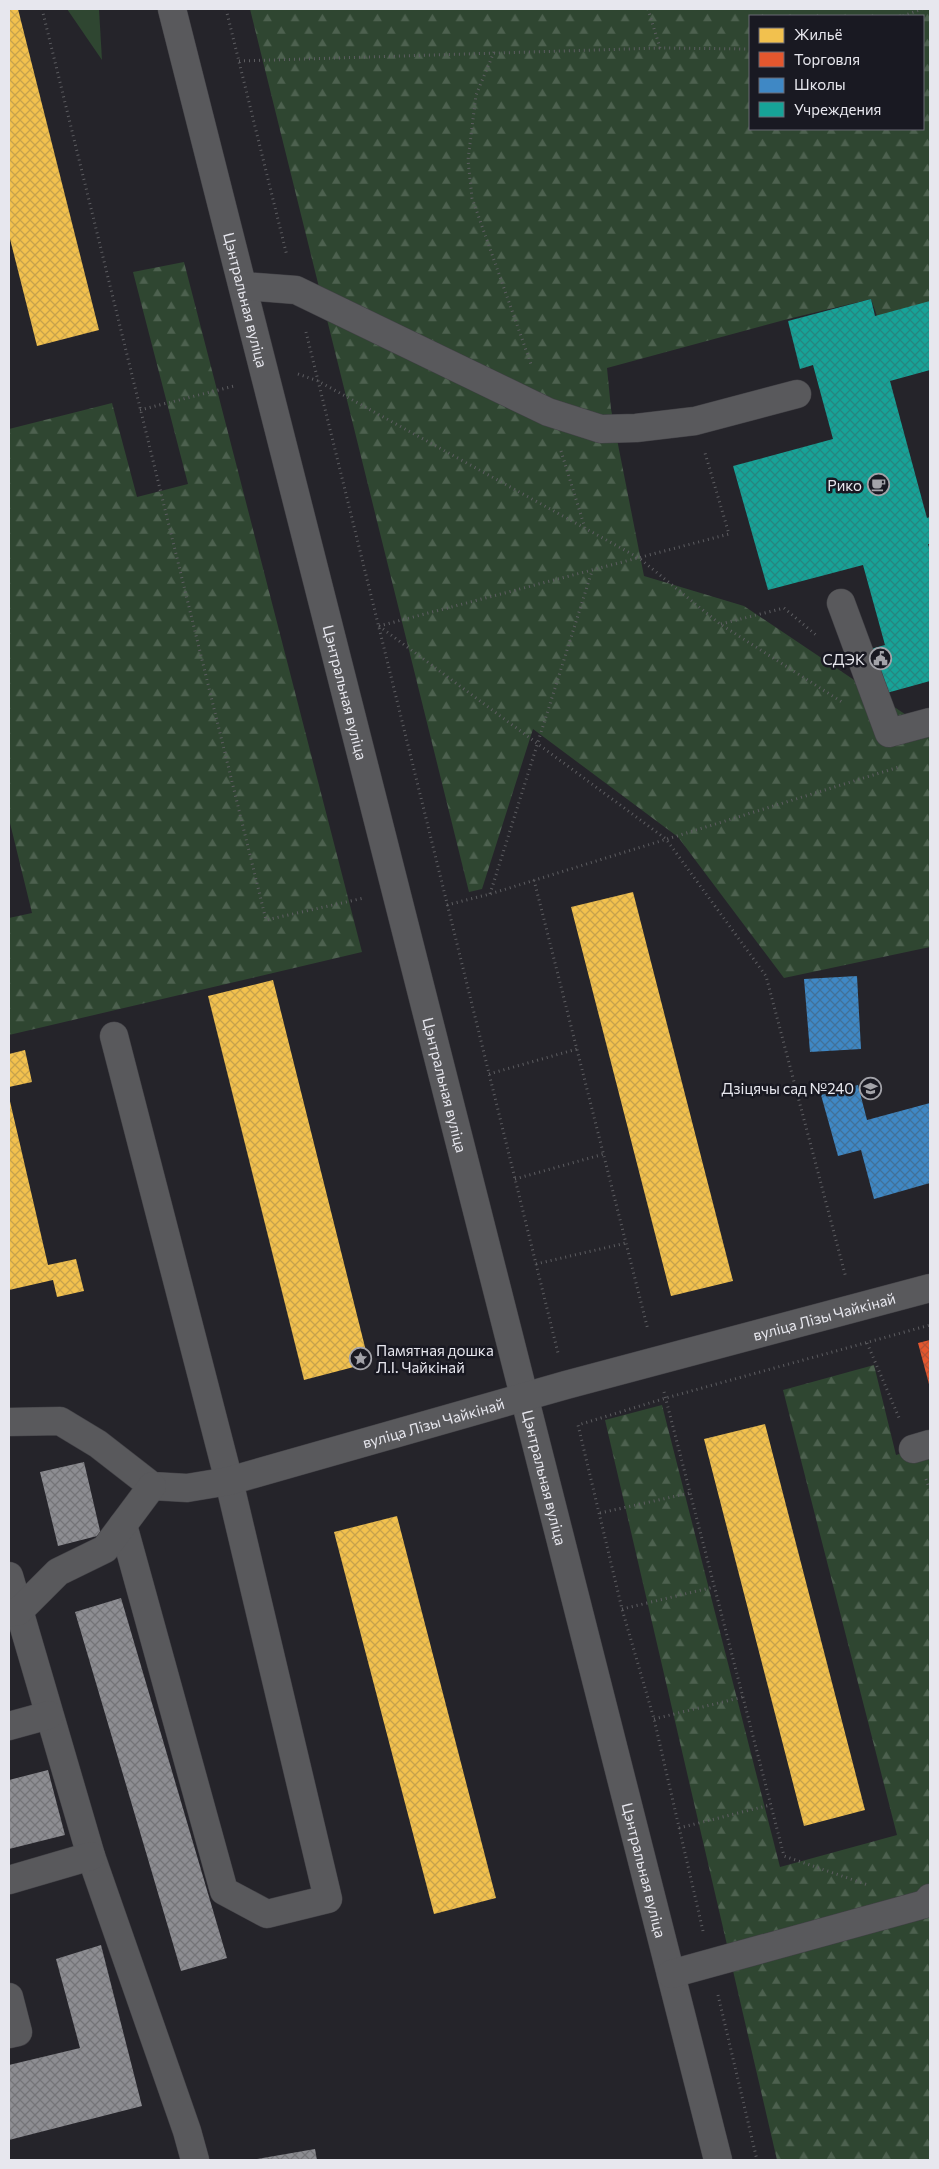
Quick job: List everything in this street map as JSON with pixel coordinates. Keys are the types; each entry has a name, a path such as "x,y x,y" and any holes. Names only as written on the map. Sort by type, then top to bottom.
{"street":[{"name":"Цэнтральная вуліца","path":"172,9 718,2160"},
{"path":"243,286 296,290 548,412 601,429 636,428 695,421 797,394"},
{"path":"841,603 889,733 930,722"},
{"path":"114,1036 229,1481 328,1899 267,1914 224,1891 123,1525"},
{"name":"вуліца Лізы Чайкінай","path":"152,1486 187,1488 229,1481 525,1397 930,1288"},
{"path":"9,1422 60,1422 98,1444 152,1486 105,1549 58,1572 14,1612"},
{"path":"9,1576 14,1612 50,1715 91,1856 188,2131 195,2160"},
{"path":"9,1726 50,1715"},
{"path":"9,1880 91,1856"},
{"path":"671,1974 925,1904 930,1898"},
{"path":"9,1997 18,2032 9,2034"}],"path":[{"path":"42,9 266,920 371,896"},
{"path":"226,9 560,1362"},
{"path":"648,9 660,48"},
{"path":"906,15 922,9"},
{"path":"239,61 660,48 749,49"},
{"path":"494,52 476,95 468,160 472,198 548,412 585,528"},
{"path":"292,372 318,381 639,558 720,624 889,733"},
{"path":"140,410 242,384"},
{"path":"379,626 730,534 695,421"},
{"path":"490,894 593,570"},
{"path":"720,624 784,608 819,638"},
{"path":"379,626 666,839 766,976 846,1279"},
{"path":"447,905 490,894 902,766"},
{"path":"489,1074 577,1049"},
{"path":"515,1180 604,1154"},
{"path":"536,1264 626,1243"},
{"path":"757,2160 654,1719 622,1609 578,1424 930,1325"},
{"path":"867,1343 922,1447 930,1490"},
{"path":"600,1513 690,1493"},
{"path":"622,1609 714,1587"},
{"path":"654,1719 743,1697"},
{"path":"679,1828 770,1805"},
{"path":"784,1856 868,1885"}],"green space":[{"path":"67,9 99,9 102,60"},
{"path":"250,9 930,9 930,302 877,316 871,299 788,319 607,368 611,409 644,576 744,606 930,731 930,947 784,978 678,837 533,729 482,889 469,892"},
{"path":"184,262 362,952 9,1035 9,918 32,913 9,819 9,429 112,403 137,497 188,484 133,272"},
{"path":"874,1365 896,1455 930,1445 930,2160 777,2160 605,1420 662,1405 780,1867 897,1835 783,1390"}],"building: Жильё":[{"path":"9,9 18,9 99,330 37,346 9,235"},
{"path":"633,892 733,1281 671,1296 571,907"},
{"path":"273,980 369,1363 304,1380 208,996"},
{"path":"25,1050 32,1082 9,1087 9,1054"},
{"path":"9,1097 48,1265 76,1259 84,1291 57,1297 53,1280 9,1290"},
{"path":"765,1424 865,1810 804,1826 704,1439"},
{"path":"397,1516 496,1898 434,1914 334,1532"}],"building: Торговля":[{"path":"930,1340 930,1388 918,1343"}],"building: Школы":[{"path":"857,976 861,1049 810,1052 804,979"},
{"path":"858,1085 867,1120 930,1103 930,1183 874,1199 861,1150 838,1156 821,1095"}],"building: Учреждения":[{"path":"871,299 875,316 930,301 930,370 890,381 927,518 930,517 930,544 928,544 930,551 930,681 883,694 871,649 885,645 863,565 768,590 733,466 833,439 813,365 800,369 788,321"}],"building: Промзона":[{"path":"84,1462 101,1535 58,1546 40,1472"},
{"path":"121,1598 227,1958 181,1971 75,1612"},
{"path":"48,1770 65,1835 9,1849 9,1780"},
{"path":"101,1945 142,2106 9,2140 9,2065 80,2048 56,1959"},
{"path":"315,2149 317,2160 257,2160 257,2159"}],"place":[{"name":"Рико","path":"878,485"},
{"name":"СДЭК","path":"881,659"},
{"name":"Дзіцячы сад №240","path":"870,1088"},
{"name":"Памятная дошка Л.І. Чайкінай","path":"360,1359"}]}
